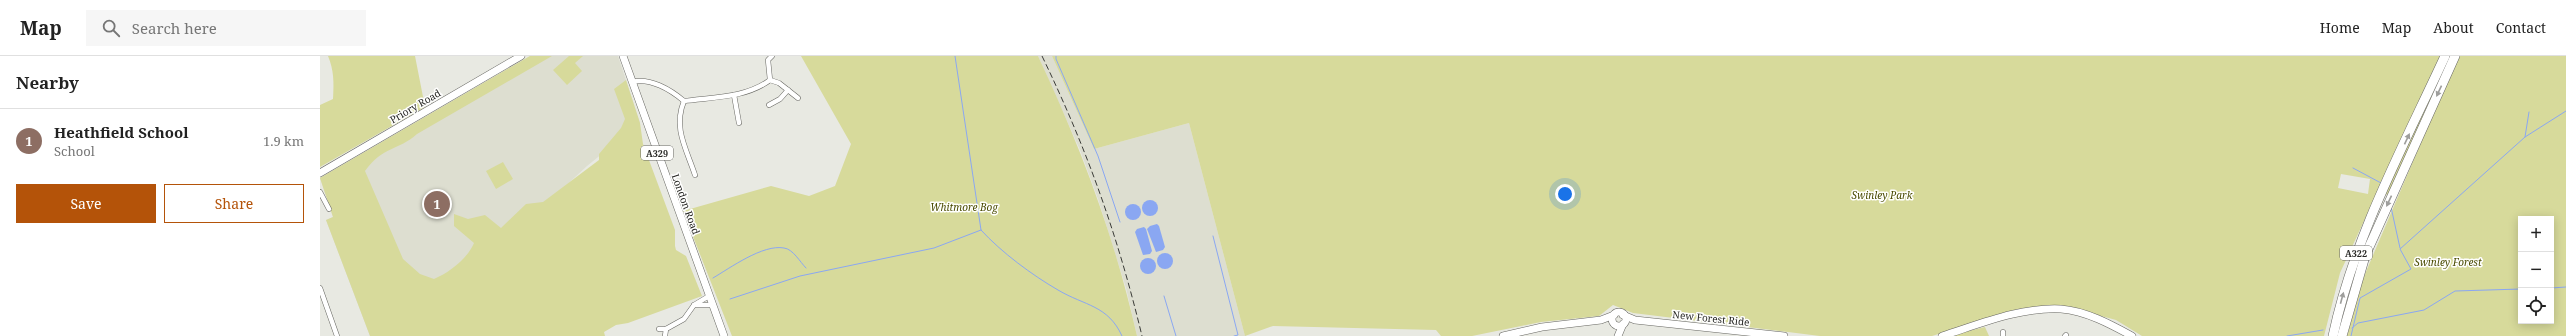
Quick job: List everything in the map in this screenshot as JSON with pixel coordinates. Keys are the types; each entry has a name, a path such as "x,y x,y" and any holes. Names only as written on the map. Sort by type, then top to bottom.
{"highway":[{"name":"A322","path":"2333,336 2344,289 2357,251 2445,56"},
{"name":"A322","path":"2342,336 2365,256 2455,56"}],"main road":[{"name":"Priory Road","path":"320,173 521,56"},
{"name":"London Road","path":"623,56 724,336"},
{"path":"1942,336 2017,312 2061,309 2091,316 2132,336"},
{"name":"New Forest Ride","path":"1502,336 1542,327 1601,320 1617,313 1635,320 1784,336"},
{"path":"1614,315 1612,321 1619,325"},
{"path":"1618,336 1619,325 1623,315"},
{"name":"New Forest Ride","path":"1601,320 1619,325 1635,320"}],"street":[{"path":"770,80 768,60 772,56"},
{"path":"632,82 640,81 667,88 684,101 752,92 770,80"},
{"path":"770,80 780,83 798,98"},
{"path":"769,105 780,99 788,90"},
{"path":"734,94 738,123"},
{"path":"684,101 679,114 679,127 695,175"},
{"path":"320,192 329,209"},
{"path":"320,288 337,336"},
{"path":"659,329 666,328 684,319 694,305 709,296"},
{"path":"694,305 712,305"},
{"path":"666,328 666,336"}],"shaded area":[{"path":"530,56 618,56 640,123 587,166 404,336 370,336 326,220 333,217 320,178"},
{"path":"1038,56 1052,56 1094,149 1189,123 1245,336 1137,336 1126,288 1098,199 1080,150"}],"green space":[{"path":"328,56 415,56 425,107 320,167 320,105 333,99 333,77"},
{"path":"530,56 552,56 384,153 378,157 365,171 403,259 420,274 434,279 440,276 452,269 462,260 474,243 454,226 454,214 468,219 485,215 501,228 526,204 543,202 599,160 599,154 621,128 625,119 614,89 626,80 640,123 643,144 675,230 676,250 686,256 702,296 628,323 616,325 604,332 605,336 370,336 326,220 333,217 320,178"},
{"path":"569,56 583,56 575,63 582,71 567,85 553,70"},
{"name":"Whitmore Bog","path":"801,56 1038,56 1069,124 1095,193 1118,264 1137,336 732,336 683,211 771,186 809,196 835,186 851,144"},
{"name":"Swinley Park","path":"1052,56 2440,56 2340,273 2324,336 2142,336 2116,320 2064,306 2018,309 1932,336 1820,336 1633,313 1613,305 1599,316 1541,322 1472,336 1441,336 1436,330 1273,326 1245,336 1189,123 1094,149","holes":["2341,174 2370,179 2368,194 2338,188"]},
{"path":"2447,56 2453,56 2391,192 2384,196"},
{"name":"Swinley Forest","path":"2458,56 2566,56 2566,336 2347,336 2362,281"},
{"path":"503,162 513,179 496,189 486,171"},
{"path":"1985,327 1989,336 1948,336"}],"water":[{"path":"1150,200 1157,205 1158,208 1153,215 1150,216 1143,211 1142,208 1147,201"},
{"path":"1133,204 1140,209 1141,212 1136,219 1133,220 1126,215 1125,212 1130,205"},
{"path":"1157,224 1159,226 1165,247 1163,250 1156,252 1147,229 1150,226"},
{"path":"1144,227 1146,229 1152,251 1150,254 1143,255 1135,232 1137,229"},
{"path":"1165,253 1172,258 1173,261 1168,268 1165,269 1158,264 1157,261 1162,254"},
{"path":"1148,258 1155,263 1156,266 1151,273 1148,274 1141,269 1140,266 1145,259"}],"waterway":[{"path":"955,56 981,230 1017,263 1058,290 1103,312 1110,318 1122,336"},
{"path":"1056,56 1098,156 1120,222"},
{"path":"2351,336 2360,298 2411,269 2400,249 2525,137 2566,111"},
{"path":"2525,137 2529,112"},
{"path":"2353,168 2381,183"},
{"path":"2391,207 2400,248"},
{"path":"730,299 800,276 934,248 981,230"},
{"path":"1213,236 1238,335 1234,336"},
{"path":"713,278 757,253 776,248 787,249 796,256 806,268"},
{"path":"2554,288 2566,287"},
{"path":"2352,328 2358,323 2424,310 2455,291 2518,289"},
{"path":"1164,296 1176,336"},
{"path":"2287,336 2323,330"}],"railway":[{"path":"1042,56 1073,125 1100,193 1123,263 1142,336"}],"place":[{"name":"Heathfield School","path":"437,204"}]}
